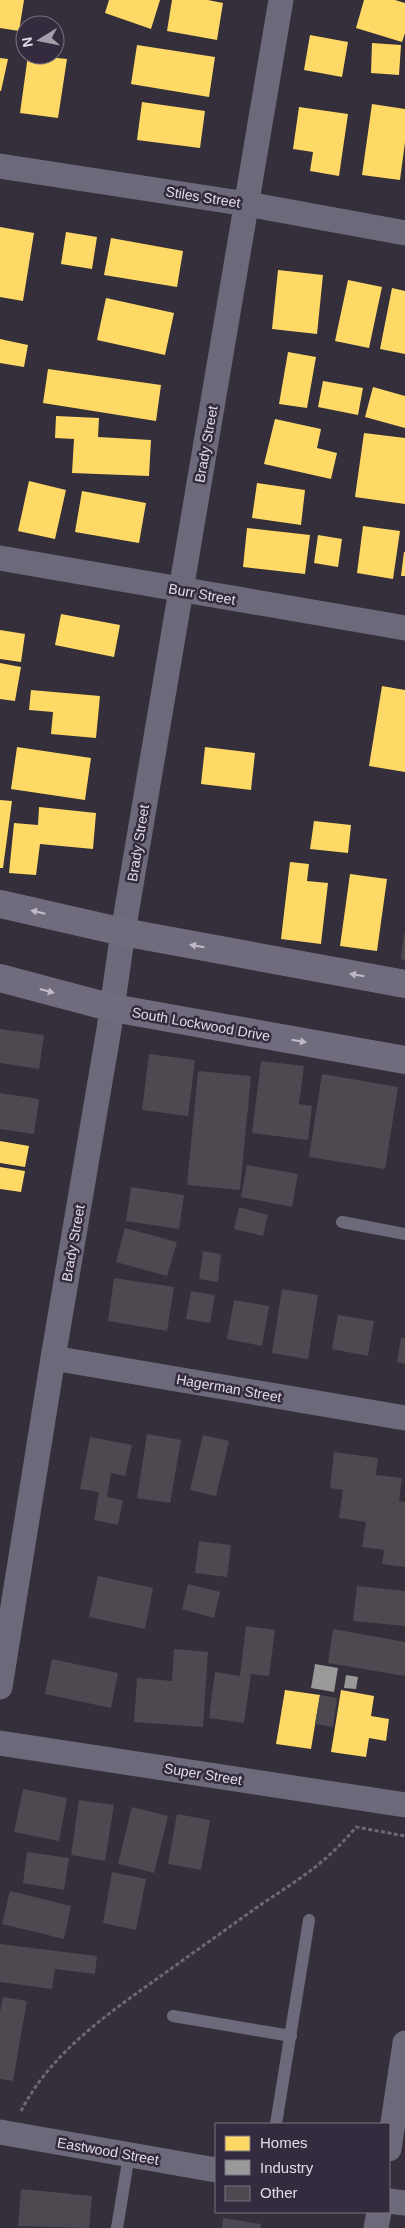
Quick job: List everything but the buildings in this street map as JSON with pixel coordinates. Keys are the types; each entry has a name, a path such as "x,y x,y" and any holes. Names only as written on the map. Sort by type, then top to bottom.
{"main road":[{"path":"0,904 123,932 405,984"},
{"name":"South Lockwood Drive","path":"0,978 113,1008 405,1060"}],"street":[{"name":"Brady Street","path":"0,1687 53,1358 113,1008 123,932 281,0"},
{"name":"Stiles Street","path":"0,166 247,204 405,233"},
{"name":"Burr Street","path":"0,558 405,628"},
{"name":"Hagerman Street","path":"53,1358 405,1418"},
{"name":"Super Street","path":"0,1743 405,1805"},
{"path":"390,2142 405,2043"},
{"name":"Eastwood Street","path":"5,2133 215,2170"},
{"path":"390,2201 405,2203"},
{"path":"376,2228 379,2213"}],"lane":[{"path":"342,1222 405,1234"},
{"path":"276,2123 309,1920"},
{"path":"173,2016 290,2036"},
{"path":"116,2228 129,2155"}],"path":[{"path":"5,2133 44,2074 100,2019 209,1941 319,1866 342,1844 356,1827 405,1836"}]}
